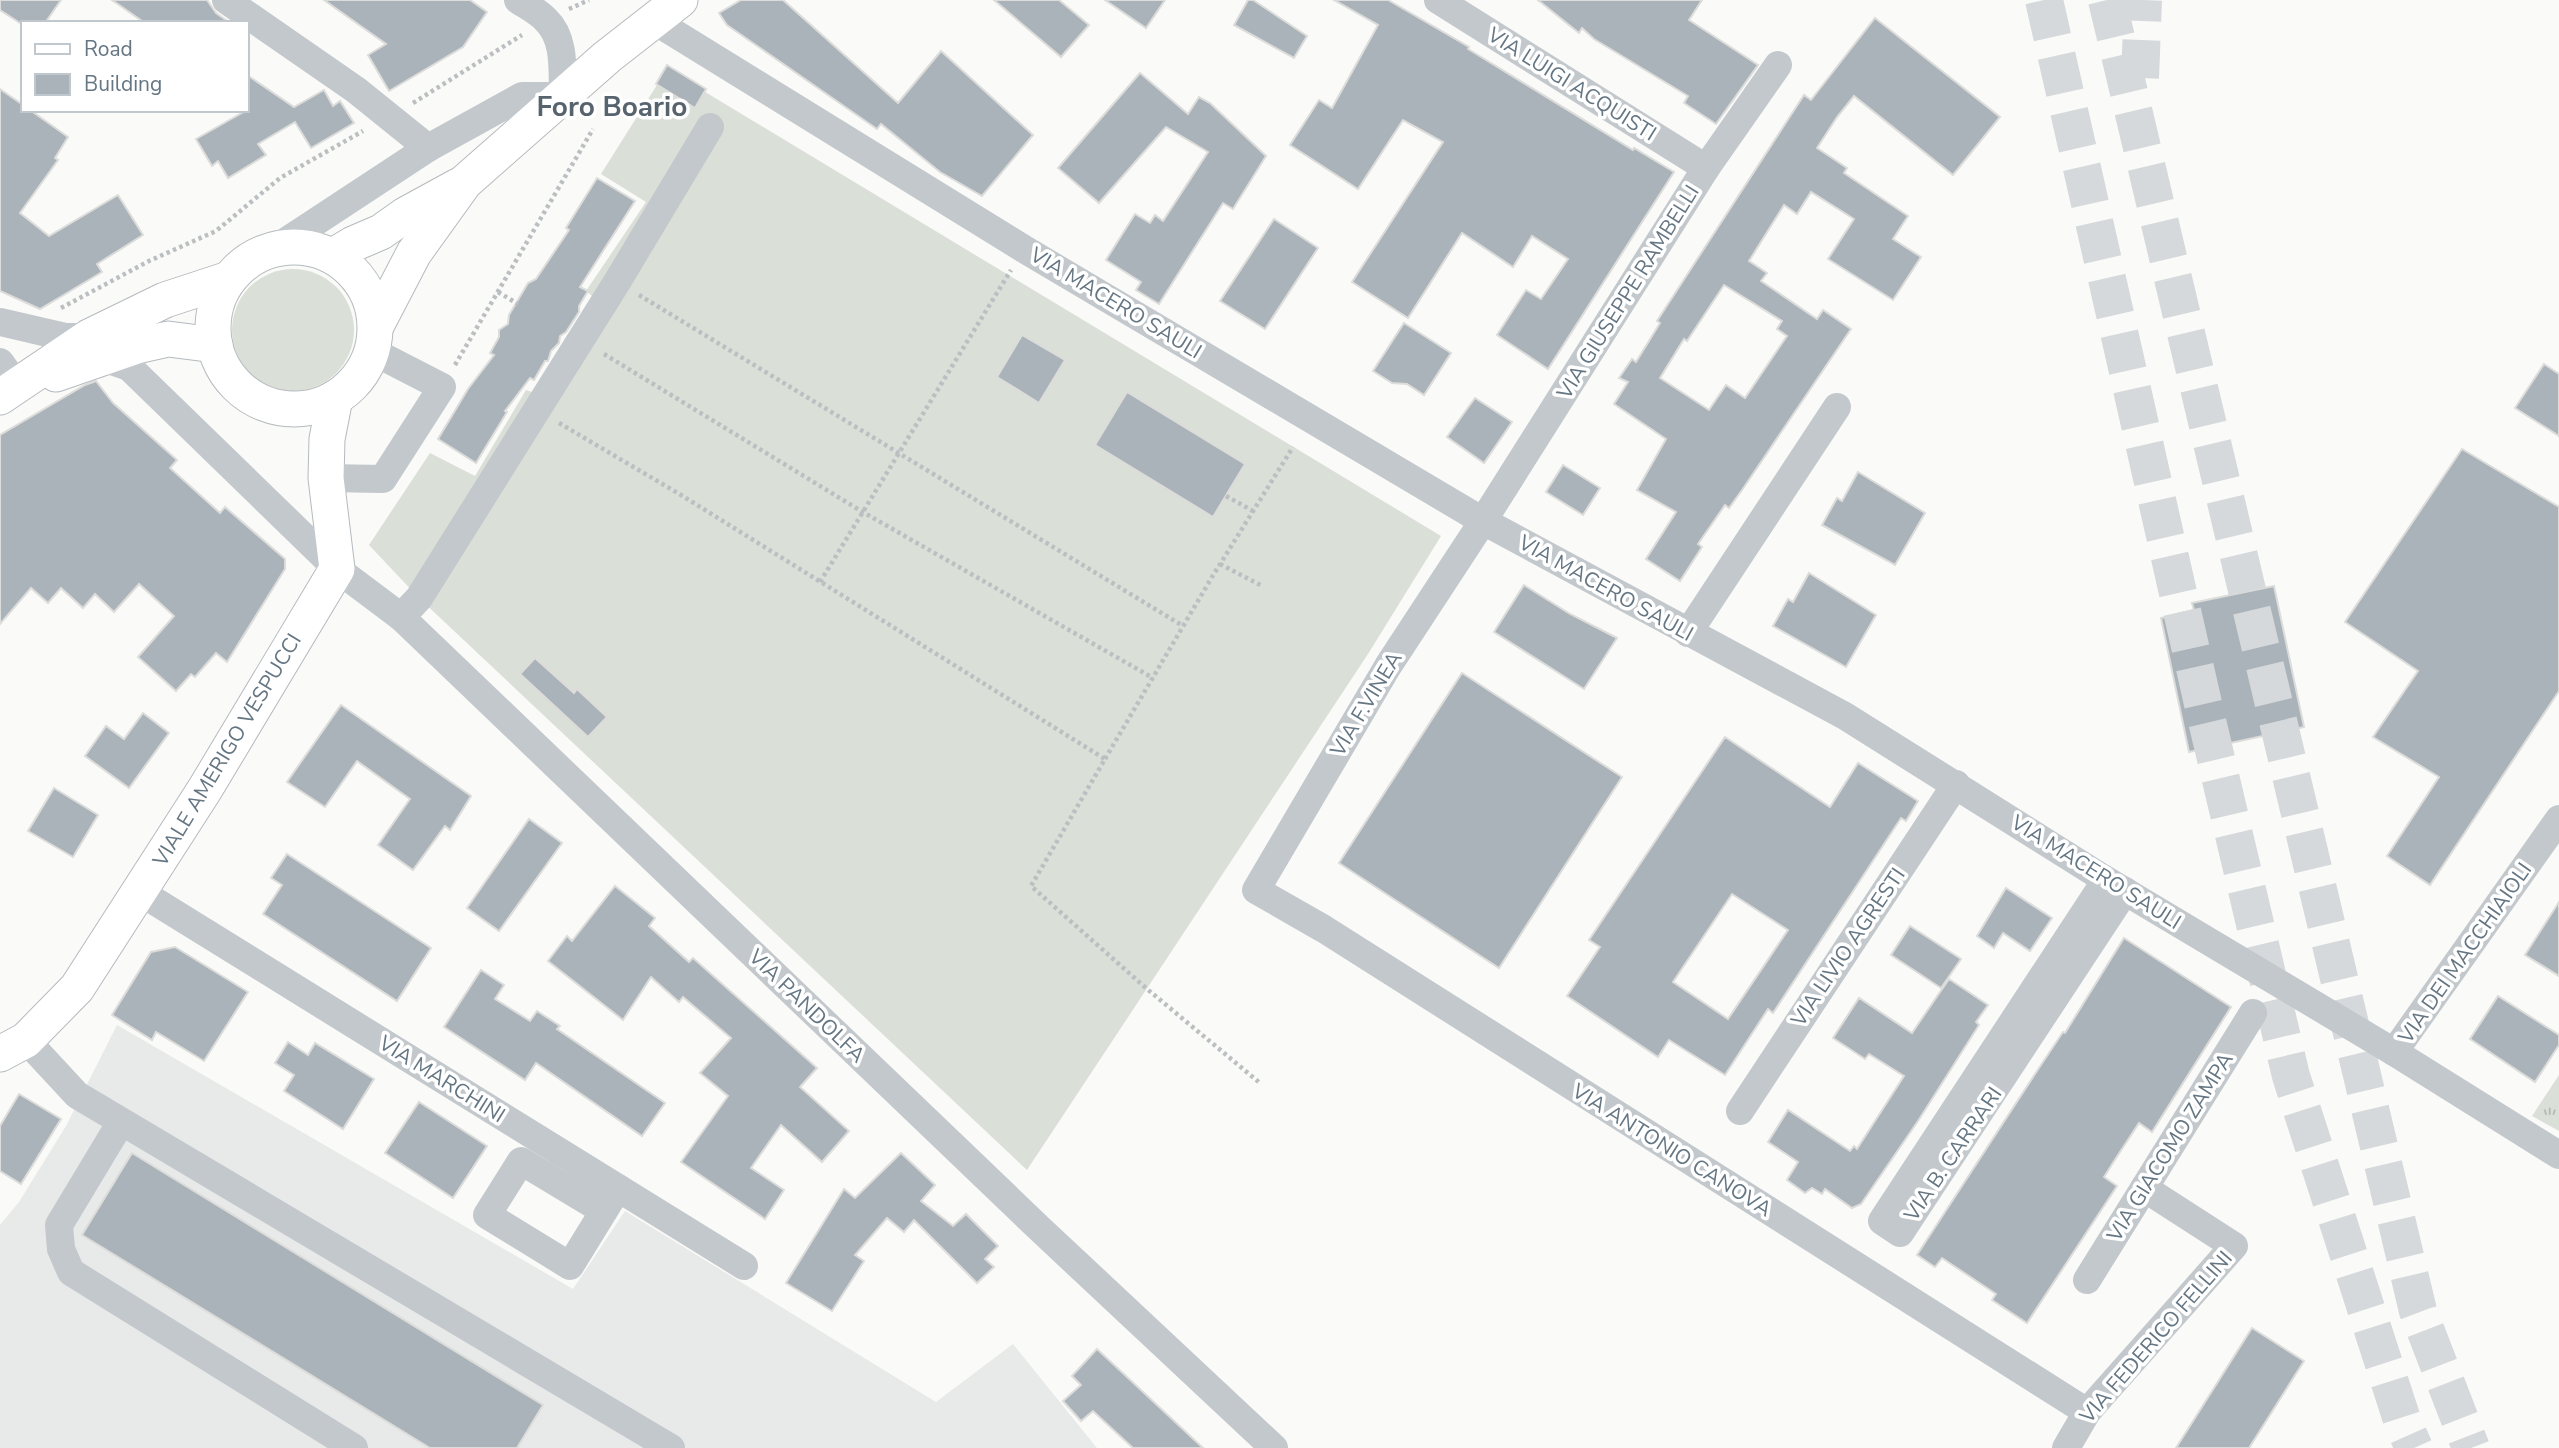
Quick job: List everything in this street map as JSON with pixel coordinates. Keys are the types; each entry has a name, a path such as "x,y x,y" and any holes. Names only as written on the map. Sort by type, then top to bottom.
{"main road":[{"path":"374,338 372,304 364,285 350,269 333,256 315,249 296,247 276,248 243,265 229,279 218,299 213,322 215,345 221,364 233,381 248,395 265,404 304,409 335,398 358,378 414,253 465,183 607,57 666,10"},
{"path":"333,256 382,232 405,215 465,183"},
{"path":"6,382 96,348 165,300 229,279"},
{"path":"96,348 137,346 168,339 215,345"},
{"path":"335,398 327,439 326,478 337,569"},
{"name":"VIALE AMERIGO VESPUCCI","path":"13,1047 78,988 141,892 337,569"}],"street":[{"path":"226,0 356,90 428,149"},
{"path":"276,248 428,149 522,96 563,96 562,57 558,37 547,20 518,0"},
{"name":"VIA LUIGI ACQUISTI","path":"1438,0 1706,168"},
{"name":"VIA MACERO SAULI","path":"666,10 1024,248 1483,521 1845,716 2115,886 2395,1052 2559,1155"},
{"name":"VIA GIUSEPPE RAMBELLI","path":"1483,521 1706,168 1778,65"},
{"path":"401,617 419,598 617,282 710,127"},
{"name":"VIA PANDOLFA","path":"0,322 65,337 96,348 129,368 337,569 401,617 1040,1229 1273,1448"},
{"path":"326,478 383,479 442,387 374,338"},
{"path":"1688,633 1837,407"},
{"name":"VIA F.VINEA","path":"1256,890 1388,666 1483,521"},
{"name":"VIA LIVIO AGRESTI","path":"1740,1111 1956,784"},
{"name":"VIA DEI MACCHIAIOLI","path":"2395,1052 2559,819"},
{"name":"VIA B. CARRARI","path":"2115,886 1900,1233 1882,1222 2029,1001 2115,886"},
{"name":"VIA ANTONIO CANOVA","path":"1256,890 1336,937 2087,1412"},
{"name":"VIA MARCHINI","path":"141,892 611,1200 744,1266"},
{"name":"VIA GIACOMO ZAMPA","path":"2087,1280 2253,1013"},
{"path":"13,1047 77,1095 121,1122 671,1448"},
{"path":"121,1122 59,1226 61,1249 71,1272 354,1448"},
{"name":"VIA FEDERICO FELLINI","path":"2066,1448 2087,1412 2234,1246 2144,1188"}],"path":[{"path":"57,310 149,261 216,231 280,178 390,117 547,20 589,0"},
{"path":"442,387 593,129"},
{"path":"820,582 1024,248"},
{"path":"617,282 1183,626"},
{"path":"498,292 518,304"},
{"path":"580,340 861,511 1153,678"},
{"path":"537,410 1105,760"},
{"path":"1260,1083 1147,989 1031,886 1220,564 1293,447"},
{"path":"1226,496 1253,511"},
{"path":"1220,564 1262,586"}],"shaded area":[{"path":"117,1025 573,1289 625,1211 936,1402 1013,1344 1097,1448 0,1448 0,1225 19,1202 66,1126"}],"green space":[{"path":"667,69 1441,536 1368,654 1027,1170 419,598 369,545 430,453 475,476 526,390 535,393 592,296 586,291 646,202 601,174"},
{"path":"293,269 316,273 336,287 350,307 354,330 350,353 336,373 316,387 293,391 270,387 250,373 236,353 232,330 236,307 250,287 270,273"},
{"path":"2559,1075 2559,1131 2532,1116"}],"building":[{"path":"0,0 61,0 46,21 20,23 0,10"},
{"path":"112,0 207,0 216,13 227,21 142,21"},
{"path":"324,0 470,0 487,12 463,47 389,91 368,55 386,44"},
{"path":"741,0 783,0 898,103 941,51 1033,135 982,196 940,172 881,124 877,129 727,25 719,13"},
{"path":"994,0 1059,0 1089,25 1061,57"},
{"path":"1105,0 1165,0 1146,28"},
{"path":"1248,0 1253,0 1307,36 1294,58 1234,25"},
{"path":"1334,0 1388,0 1469,47 1468,49 1633,150 1634,148 1674,172 1548,369 1497,335 1526,290 1541,299 1568,259 1532,236 1513,267 1462,233 1408,318 1352,282 1443,142 1403,120 1358,189 1290,145 1319,100 1332,108 1378,25"},
{"path":"1538,0 1702,0 1689,20 1758,65 1716,124 1684,103 1688,96 1594,39 1582,28 1579,33"},
{"path":"1875,18 2000,117 1953,175 1854,96 1837,117 1817,148 1847,168 1844,173 1908,216 1893,239 1921,257 1893,300 1828,259 1854,219 1811,192 1797,214 1784,205 1749,261 1767,273 1761,281 1817,319 1823,310 1851,329 1742,490 1729,508 1725,505 1698,544 1702,547 1680,581 1646,559 1676,512 1637,490 1666,439 1614,404 1628,382 1619,378 1632,359 1636,362 1660,323 1657,321 1804,95 1811,100","holes":["1724,285 1782,321 1777,329 1787,336 1745,398 1726,385 1709,410 1660,378 1684,339 1687,341"]},
{"path":"667,65 706,89 695,108 656,84"},
{"path":"1140,73 1188,114 1199,97 1210,103 1266,156 1233,209 1223,203 1159,304 1136,290 1141,282 1106,260 1135,214 1150,223 1155,215 1163,221 1208,152 1166,127 1099,203 1058,168"},
{"path":"248,76 294,107 324,90 333,106 340,101 354,123 311,148 295,122 258,144 266,155 228,178 218,161 212,166 196,139 248,112"},
{"path":"0,89 21,104 21,112 33,112 68,137 55,158 58,160 20,213 49,236 118,195 143,235 97,264 102,272 40,309 0,291"},
{"path":"597,178 635,201 580,287 588,291 579,306 579,312 566,332 560,336 559,343 551,351 548,361 545,361 534,380 530,378 505,411 507,412 476,463 438,439 468,389 494,355 490,353 499,337 499,330 508,324 509,315 528,283 536,279 569,230 566,228"},
{"path":"1274,219 1318,248 1265,329 1220,301"},
{"path":"1404,323 1451,353 1424,395 1407,384 1392,383 1373,371"},
{"path":"1022,335 1065,360 1039,403 997,377"},
{"path":"2544,364 2559,374 2559,436 2515,408"},
{"path":"96,381 113,403 177,460 170,468 220,513 225,507 285,559 285,569 227,662 216,653 195,677 191,674 176,691 138,657 174,616 139,584 114,612 95,594 83,608 61,588 48,603 31,588 0,624 0,435"},
{"path":"1127,392 1245,464 1213,517 1095,445"},
{"path":"1475,398 1512,422 1484,463 1447,437"},
{"path":"2462,449 2559,507 2559,691 2430,885 2387,856 2439,777 2373,737 2418,671 2345,622"},
{"path":"1563,465 1600,488 1583,515 1546,492"},
{"path":"1858,472 1925,513 1895,565 1822,525 1837,498 1842,501"},
{"path":"1809,573 1876,615 1846,667 1773,626 1788,599 1793,602"},
{"path":"1524,585 1570,614 1617,638 1584,689 1494,632"},
{"path":"2274,586 2304,727 2189,752 2161,618 2194,610 2192,603"},
{"path":"535,658 574,693 577,689 607,717 588,737 520,674"},
{"path":"1462,673 1622,777 1499,968 1339,863"},
{"path":"341,705 471,796 450,830 445,826 413,870 378,845 410,799 357,761 325,807 287,782"},
{"path":"143,713 169,733 129,788 85,756 106,726 124,739"},
{"path":"1725,737 1830,807 1858,763 1918,801 1906,821 1901,818 1773,1013 1768,1009 1725,1075 1669,1040 1658,1057 1567,996 1600,947 1589,940","holes":["1732,894 1788,930 1728,1019 1673,982"]},
{"path":"54,788 98,815 73,857 28,831"},
{"path":"529,819 562,843 499,931 467,908"},
{"path":"287,854 431,948 397,1001 263,914 282,885 271,878"},
{"path":"615,886 655,918 649,926 689,962 693,958 817,1068 800,1087 849,1131 822,1162 781,1125 751,1168 784,1190 765,1219 681,1162 728,1096 700,1073 731,1038 683,997 679,1002 651,977 623,1020 548,961 567,936 572,941"},
{"path":"2006,888 2052,918 2030,951 2003,933 1994,948 1977,936"},
{"path":"2559,902 2559,976 2525,955"},
{"path":"1910,926 1961,959 1941,988 1891,955"},
{"path":"2124,938 2231,1007 2152,1132 2139,1123 2116,1158 2104,1177 2117,1186 2027,1323 1992,1300 1996,1294 1942,1258 1935,1267 1917,1255 2063,1032 2065,1033"},
{"path":"175,947 248,992 204,1061 156,1032 152,1040 112,1015 151,952"},
{"path":"481,970 504,985 495,999 530,1021 537,1011 560,1026 557,1029 665,1103 642,1136 536,1063 525,1080 444,1027"},
{"path":"1949,979 1988,1005 1976,1022 1979,1025 1918,1121 1861,1204 1852,1208 1825,1189 1822,1194 1812,1188 1805,1193 1787,1180 1798,1162 1768,1142 1788,1110 1850,1151 1854,1146 1857,1149 1904,1076 1869,1054 1865,1059 1833,1038 1859,998 1912,1033"},
{"path":"2498,996 2559,1035 2559,1045 2535,1082 2470,1039"},
{"path":"288,1042 308,1055 315,1043 374,1079 343,1129 284,1091 294,1075 275,1063"},
{"path":"19,1094 61,1119 21,1184 0,1171 0,1126"},
{"path":"419,1102 487,1146 453,1198 385,1153"},
{"path":"132,1153 543,1405 517,1448 430,1448 82,1235"},
{"path":"901,1153 935,1185 921,1201 953,1226 966,1214 998,1246 985,1259 994,1267 977,1283 914,1220 904,1232 887,1218 855,1255 864,1261 832,1311 786,1283 844,1189 855,1198"},
{"path":"2252,1328 2304,1361 2249,1448 2176,1448"},
{"path":"1097,1349 1203,1448 1133,1448 1093,1411 1081,1421 1063,1401 1081,1385 1072,1376"}],"tunnel":[{"path":"2044,0 2204,708 2291,1076 2403,1423 2414,1448"},
{"path":"2107,0 2418,1311 2471,1448"},
{"path":"2140,78 2143,0"}],"district":[{"name":"Foro Boario","path":"612,107"}]}
